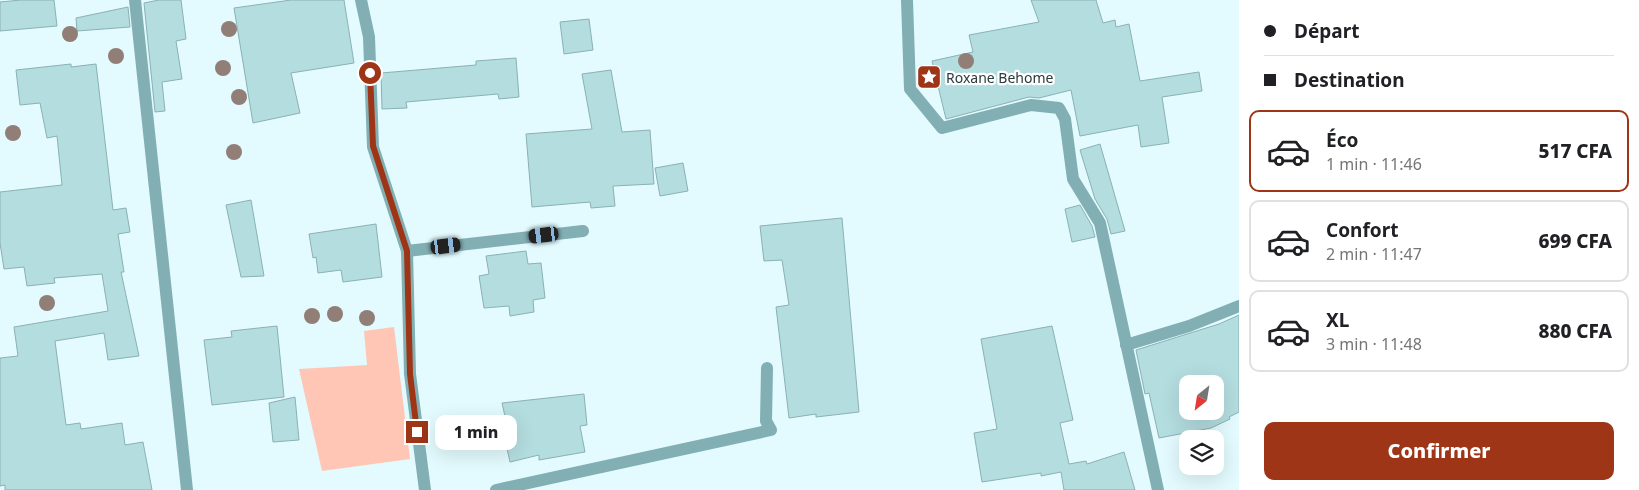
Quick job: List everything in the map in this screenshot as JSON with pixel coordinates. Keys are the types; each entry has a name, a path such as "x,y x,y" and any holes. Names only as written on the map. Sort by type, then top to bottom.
{"street":[{"path":"135,0 187,490"},
{"path":"361,0 368,37 373,146 407,251 410,374 424,490"},
{"path":"907,0 910,89 942,128 1031,105 1059,108 1065,119 1073,179 1100,223 1158,490"},
{"path":"407,251 583,231"},
{"path":"1126,344 1189,326 1239,306"},
{"path":"496,490 771,430 766,421 767,368"}],"shaded area":[{"path":"394,327 410,459 322,471 299,369 367,365 364,331"}],"building":[{"path":"54,0 57,26 0,31 0,2"},
{"path":"159,0 181,0 186,39 176,41 182,79 162,82 165,111 155,112 144,3"},
{"path":"291,0 344,0 354,63 291,73 300,113 253,123 234,8"},
{"path":"1031,0 1096,0 1103,23 1115,20 1116,27 1129,24 1140,81 1199,72 1202,91 1162,97 1169,143 1141,147 1138,125 1080,136 1071,90 1039,98 1029,97 946,119 932,61 973,52 969,35 1039,22"},
{"path":"128,7 130,27 77,31 76,18"},
{"path":"589,19 593,50 564,54 560,22"},
{"path":"516,58 519,97 499,99 498,94 406,102 407,108 382,109 381,73 476,65 476,61"},
{"path":"71,64 71,67 96,64 113,210 126,208 130,232 118,234 124,272 121,272 139,356 108,360 104,333 55,341 66,425 80,423 81,429 122,423 125,445 143,442 152,490 5,490 5,485 0,486 0,358 18,356 14,327 108,311 102,274 54,278 55,283 27,286 24,267 4,269 0,243 0,192 62,185 57,136 47,138 40,103 20,105 16,70"},
{"path":"611,70 622,132 650,130 654,184 613,186 615,206 591,208 590,202 532,207 526,134 592,129 582,74"},
{"path":"1100,144 1125,231 1111,234 1107,219 1095,199 1080,150"},
{"path":"683,163 688,191 660,196 655,168"},
{"path":"251,200 264,276 241,277 226,205"},
{"path":"1080,205 1092,226 1095,237 1072,242 1065,209"},
{"path":"842,218 859,412 816,417 816,414 789,418 776,307 789,305 782,260 764,261 760,226"},
{"path":"376,224 382,277 343,282 341,270 318,273 316,257 313,258 309,234"},
{"path":"526,251 528,264 541,263 545,298 533,300 534,312 510,316 509,306 484,308 479,276 489,274 486,256"},
{"path":"1239,315 1239,412 1229,417 1230,419 1211,428 1179,430 1179,434 1159,438 1149,393 1145,394 1136,350 1219,324"},
{"path":"277,326 284,397 212,405 204,340 232,337 231,331"},
{"path":"1052,326 1073,420 1060,423 1069,464 1086,461 1087,464 1124,452 1135,490 1064,490 1061,472 1041,476 1041,473 982,482 974,433 997,429 981,339"},
{"path":"584,394 587,425 580,426 585,452 539,460 539,455 510,462 501,422 506,421 502,403"},
{"path":"295,397 299,440 273,442 269,403"}],"place":[{"name":"Roxane Behome","path":"929,77"}],"route":[{"path":"370,73 373,146 407,251 410,374 417,432"}]}
